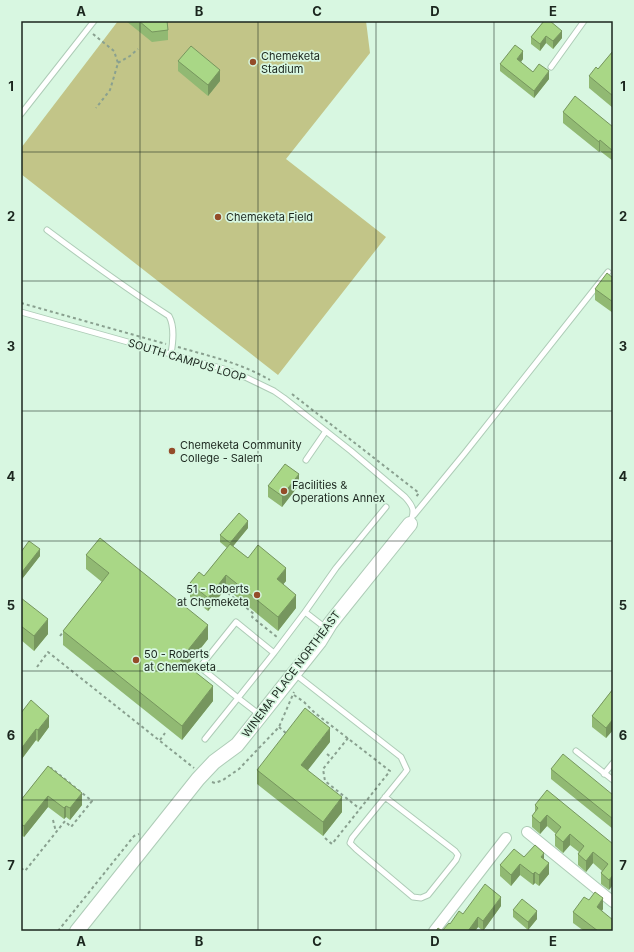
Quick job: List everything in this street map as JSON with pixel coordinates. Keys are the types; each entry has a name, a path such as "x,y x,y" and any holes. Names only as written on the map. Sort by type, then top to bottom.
{"street":[{"name":"WINEMA PLACE NORTHEAST","path":"77,931 198,779 214,762 237,745 319,642 337,615 411,520"},
{"path":"527,832 613,902"},
{"path":"434,931 506,838"}],"lane":[{"path":"21,114 94,21"},
{"path":"551,67 584,21"},
{"path":"47,230 77,253 169,316 173,327 171,354"},
{"path":"411,520 608,272"},
{"name":"SOUTH CAMPUS LOOP","path":"21,312 242,375 274,391 284,398 384,479 411,504"},
{"path":"306,460 326,431"},
{"path":"411,504 414,510 411,520"},
{"path":"205,739 283,642 336,568 386,507"},
{"path":"305,612 327,629"},
{"path":"260,716 200,667 236,622 274,653"},
{"path":"294,674 401,758 407,770 385,797 352,838 350,843 413,896 421,898 428,895 456,860 458,855 455,851 385,797"},
{"path":"576,751 613,780"},
{"path":"604,774 613,763"}],"path":[{"path":"87,30 114,51 118,63 110,90 96,108"},
{"path":"118,63 138,49"},
{"path":"21,303 233,362 261,374 272,381"},
{"path":"289,392 419,493 411,504"},
{"path":"220,593 223,588 254,614 252,617 273,632 283,642"},
{"path":"265,627 268,624"},
{"path":"60,636 66,628"},
{"path":"37,667 48,652 194,768"},
{"path":"294,694 390,771 332,844 325,838"},
{"path":"278,727 290,736"},
{"path":"160,740 166,733"},
{"path":"348,738 323,769 325,781 360,808"},
{"path":"327,754 332,758"},
{"path":"191,772 198,764"},
{"path":"21,868 25,871 65,822 71,827 92,801 51,768 46,773"},
{"path":"53,820 56,832"},
{"path":"58,931 134,836 141,834"}],"green space":[{"name":"Chemeketa Field","path":"118,21 366,21 370,53 286,159 386,237 278,375 21,174 21,148"}],"building":[{"path":"139,21 167,21 168,30 152,32"},
{"path":"544,21 550,21 562,31 553,41 546,36 540,44 531,37"},
{"path":"515,45 523,51 517,59 533,72 539,64 549,71 534,91 500,64"},
{"path":"191,46 220,70 208,85 178,61"},
{"path":"613,51 613,96 589,76 596,67 598,69"},
{"path":"575,96 613,127 613,151 600,140 599,142 563,112"},
{"path":"607,273 613,278 613,302 595,289"},
{"path":"285,464 299,474 282,496 268,486"},
{"path":"239,513 248,521 230,543 220,535"},
{"name":"50 - Roberts at Chemeketa","path":"100,538 208,625 180,660 213,686 182,726 63,631 109,573 86,555"},
{"path":"29,541 40,549 22,572 21,552"},
{"path":"230,544 248,558 258,545 286,568 277,579 296,595 278,617 226,575 208,598 190,583 199,572 204,576"},
{"path":"21,598 48,619 34,636 21,626"},
{"path":"613,689 613,719 606,728 592,716"},
{"path":"31,700 49,716 38,730 36,729 21,749 21,713"},
{"path":"305,708 330,728 301,765 342,797 323,822 257,770"},
{"path":"563,754 613,795 613,819 551,769"},
{"path":"48,766 82,793 70,808 66,806 64,808 48,796 24,826 21,824 21,800"},
{"path":"547,790 613,844 613,875 609,880 601,873 608,864 593,852 586,861 578,854 584,846 570,834 563,842 555,835 561,827 547,815 540,823 532,816 538,808 535,805"},
{"path":"535,845 544,853 541,857 549,863 539,875 535,872 533,874 520,864 511,875 500,865 514,849 524,857"},
{"path":"485,884 501,897 483,921 478,917 468,931 442,931 449,923 450,924 459,911 463,914"},
{"path":"595,892 603,898 597,907 613,920 613,931 598,931 573,912 584,897 589,900"},
{"path":"522,899 537,911 528,922 513,910"}],"place":[{"name":"Chemeketa Stadium","path":"253,62"},
{"name":"Chemeketa Field","path":"218,217"},
{"name":"Chemeketa Community College - Salem","path":"172,451"},
{"name":"Facilities & Operations Annex","path":"284,491"},
{"name":"51 - Roberts at Chemeketa","path":"257,595"},
{"name":"50 - Roberts at Chemeketa","path":"136,660"}]}
